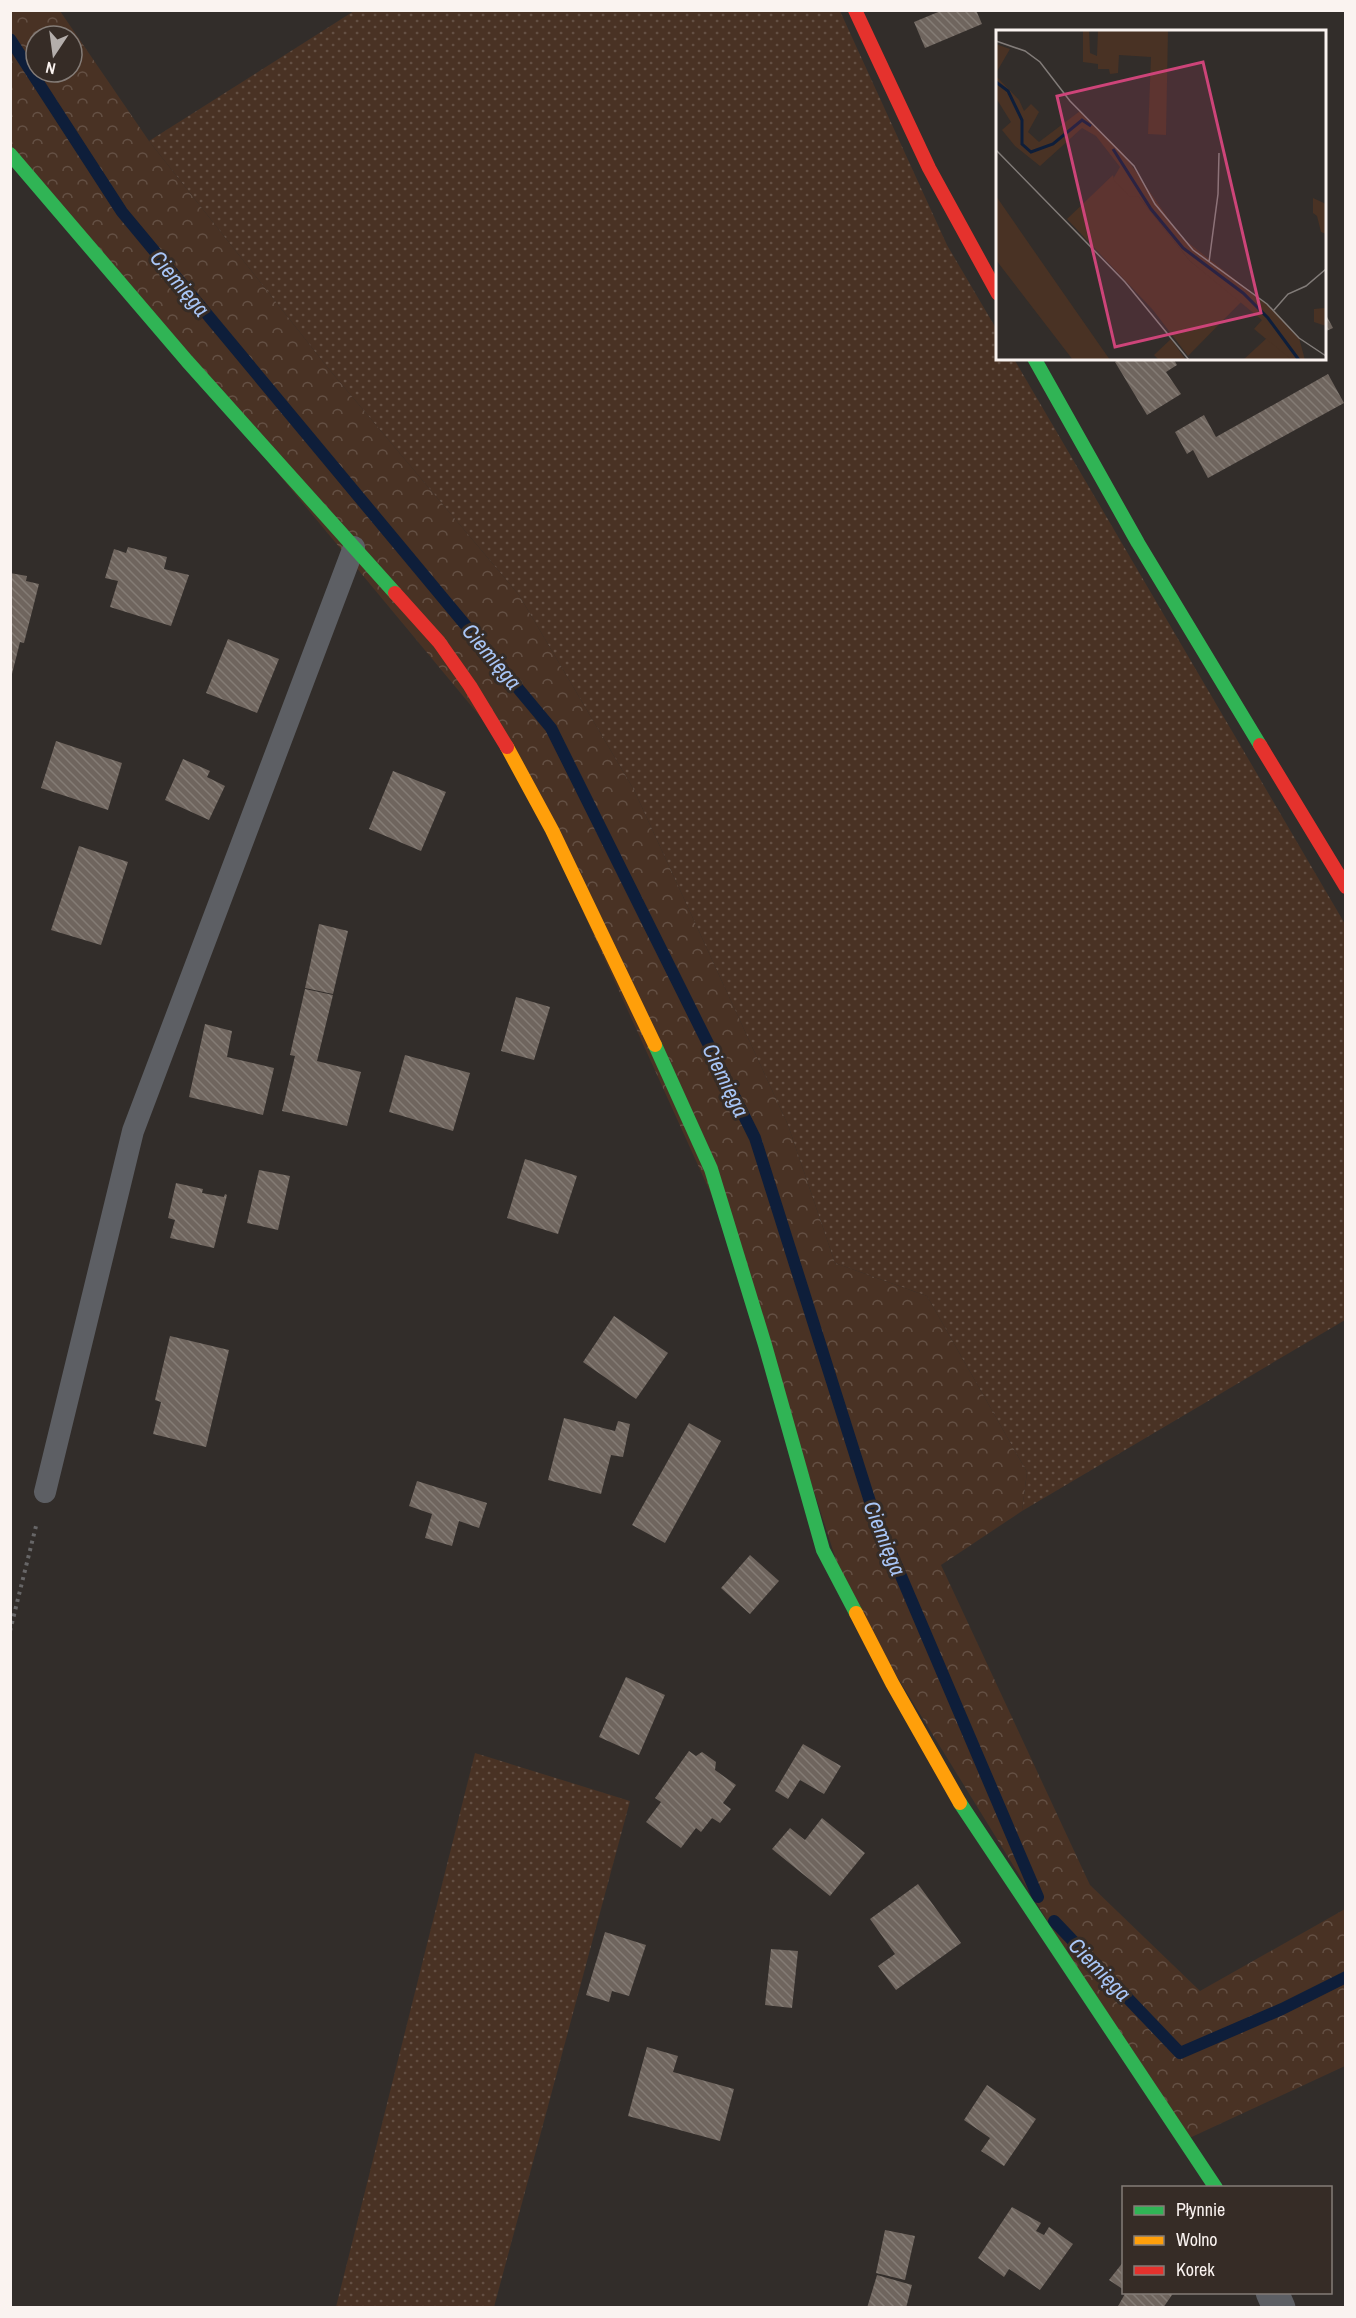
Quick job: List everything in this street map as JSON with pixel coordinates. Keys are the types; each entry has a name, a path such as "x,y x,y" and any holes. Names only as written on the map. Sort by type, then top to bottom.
{"street":[{"path":"855,10 929,168 996,290"},
{"path":"10,154 187,361 439,642 512,755 552,830 643,1019 711,1169 762,1335 823,1550 892,1683 964,1810 1215,2186"},
{"path":"1035,360 1138,543 1346,887"}],"lane":[{"path":"45,1492 133,1131 354,547"}],"path":[{"path":"10,1631 45,1492"}],"green space":[{"path":"10,11 60,11 69,24 24,24 24,84 84,84 84,46 149,141 328,368 519,595 634,790 788,1125 835,1263 927,1296 1027,1472 1022,1511 941,1565 1090,1885 1200,1991 1345,1909 1345,2066 1183,2141 848,1597 736,1249 512,755 11,152"},
{"path":"354,11 840,11 947,245 996,328 996,360 1015,360 1345,924 1345,1320 1022,1511 1027,1472 927,1296 835,1263 788,1125 634,790 519,595 328,368 149,141"},
{"path":"475,1753 630,1801 494,2307 336,2307"}],"building":[{"path":"943,10 976,10 982,24 925,48 914,22"},
{"path":"1326,315 1333,328 1326,331"},
{"path":"1118,360 1174,360 1177,365 1166,372 1181,394 1147,415 1115,362"},
{"path":"1328,374 1344,403 1208,478 1193,450 1187,454 1175,432 1204,415 1216,437"},
{"path":"128,547 167,557 164,569 189,575 171,626 110,607 118,581 105,578 114,549 126,553"},
{"path":"10,573 27,576 26,581 39,584 24,643 20,642 11,678"},
{"path":"228,639 279,659 257,713 206,693"},
{"path":"56,741 122,763 108,810 41,788"},
{"path":"183,759 210,771 207,777 225,786 209,820 165,800"},
{"path":"393,771 446,792 421,851 369,829"},
{"path":"79,846 128,862 101,945 51,930"},
{"path":"319,924 348,931 333,994 305,988"},
{"path":"305,989 333,995 317,1061 361,1072 347,1126 282,1111 295,1056 290,1055"},
{"path":"516,997 550,1007 534,1060 501,1051"},
{"path":"205,1024 232,1031 227,1057 274,1068 263,1115 189,1097"},
{"path":"405,1055 470,1073 453,1131 389,1112"},
{"path":"525,1159 577,1176 558,1234 507,1218"},
{"path":"259,1170 290,1176 278,1230 247,1223"},
{"path":"176,1183 203,1189 202,1193 224,1197 225,1194 227,1195 214,1248 170,1238 175,1220 168,1218"},
{"path":"614,1316 668,1353 636,1399 583,1362"},
{"path":"170,1336 229,1350 206,1447 153,1434 161,1402 155,1400"},
{"path":"564,1418 615,1431 618,1421 630,1424 623,1457 611,1455 601,1494 548,1480"},
{"path":"689,1423 721,1441 665,1543 632,1525"},
{"path":"417,1481 487,1503 479,1528 459,1521 452,1546 425,1538 432,1514 409,1506"},
{"path":"750,1555 779,1581 750,1614 721,1588"},
{"path":"626,1677 665,1695 639,1755 599,1737"},
{"path":"803,1744 841,1766 824,1794 800,1780 788,1799 775,1791"},
{"path":"689,1751 696,1756 702,1752 716,1762 715,1770 736,1785 723,1803 731,1809 720,1823 712,1818 701,1832 696,1828 681,1848 646,1822 661,1802 655,1798"},
{"path":"822,1818 865,1853 830,1896 772,1849 790,1828 805,1840"},
{"path":"918,1884 961,1943 896,1990 878,1966 895,1954 870,1919"},
{"path":"605,1932 646,1945 629,1996 612,1991 609,2002 586,1995"},
{"path":"771,1949 798,1951 792,2008 765,2005"},
{"path":"647,2047 678,2056 673,2072 734,2089 720,2141 628,2116"},
{"path":"987,2085 1036,2119 1004,2166 981,2151 990,2138 964,2120"},
{"path":"1012,2207 1041,2223 1036,2231 1044,2235 1049,2227 1073,2244 1040,2290 1009,2269 1004,2277 978,2258"},
{"path":"885,2230 915,2236 905,2280 876,2273"},
{"path":"1122,2264 1122,2289 1109,2280"},
{"path":"877,2275 912,2285 906,2308 867,2308"},
{"path":"1125,2294 1173,2294 1163,2308 1117,2308"}],"waterway":[{"name":"Ciemięga","path":"10,39 122,212 551,728 755,1138 872,1508 1038,1897"},
{"name":"Ciemięga","path":"1054,1921 1180,2053 1282,2009 1346,1977"}],"traffic: fast":[{"path":"10,154 187,361 395,593"},
{"path":"1035,360 1138,543 1260,745"},
{"path":"655,1045 711,1169 765,1345 823,1550 856,1613"},
{"path":"960,1803 1215,2186"}],"traffic: slow":[{"path":"507,747 552,830 655,1045"},
{"path":"856,1613 892,1683 960,1803"}],"traffic: jam":[{"path":"855,10 929,168 996,290"},
{"path":"395,593 439,642 470,686 507,747"},
{"path":"1260,745 1346,887"}]}
